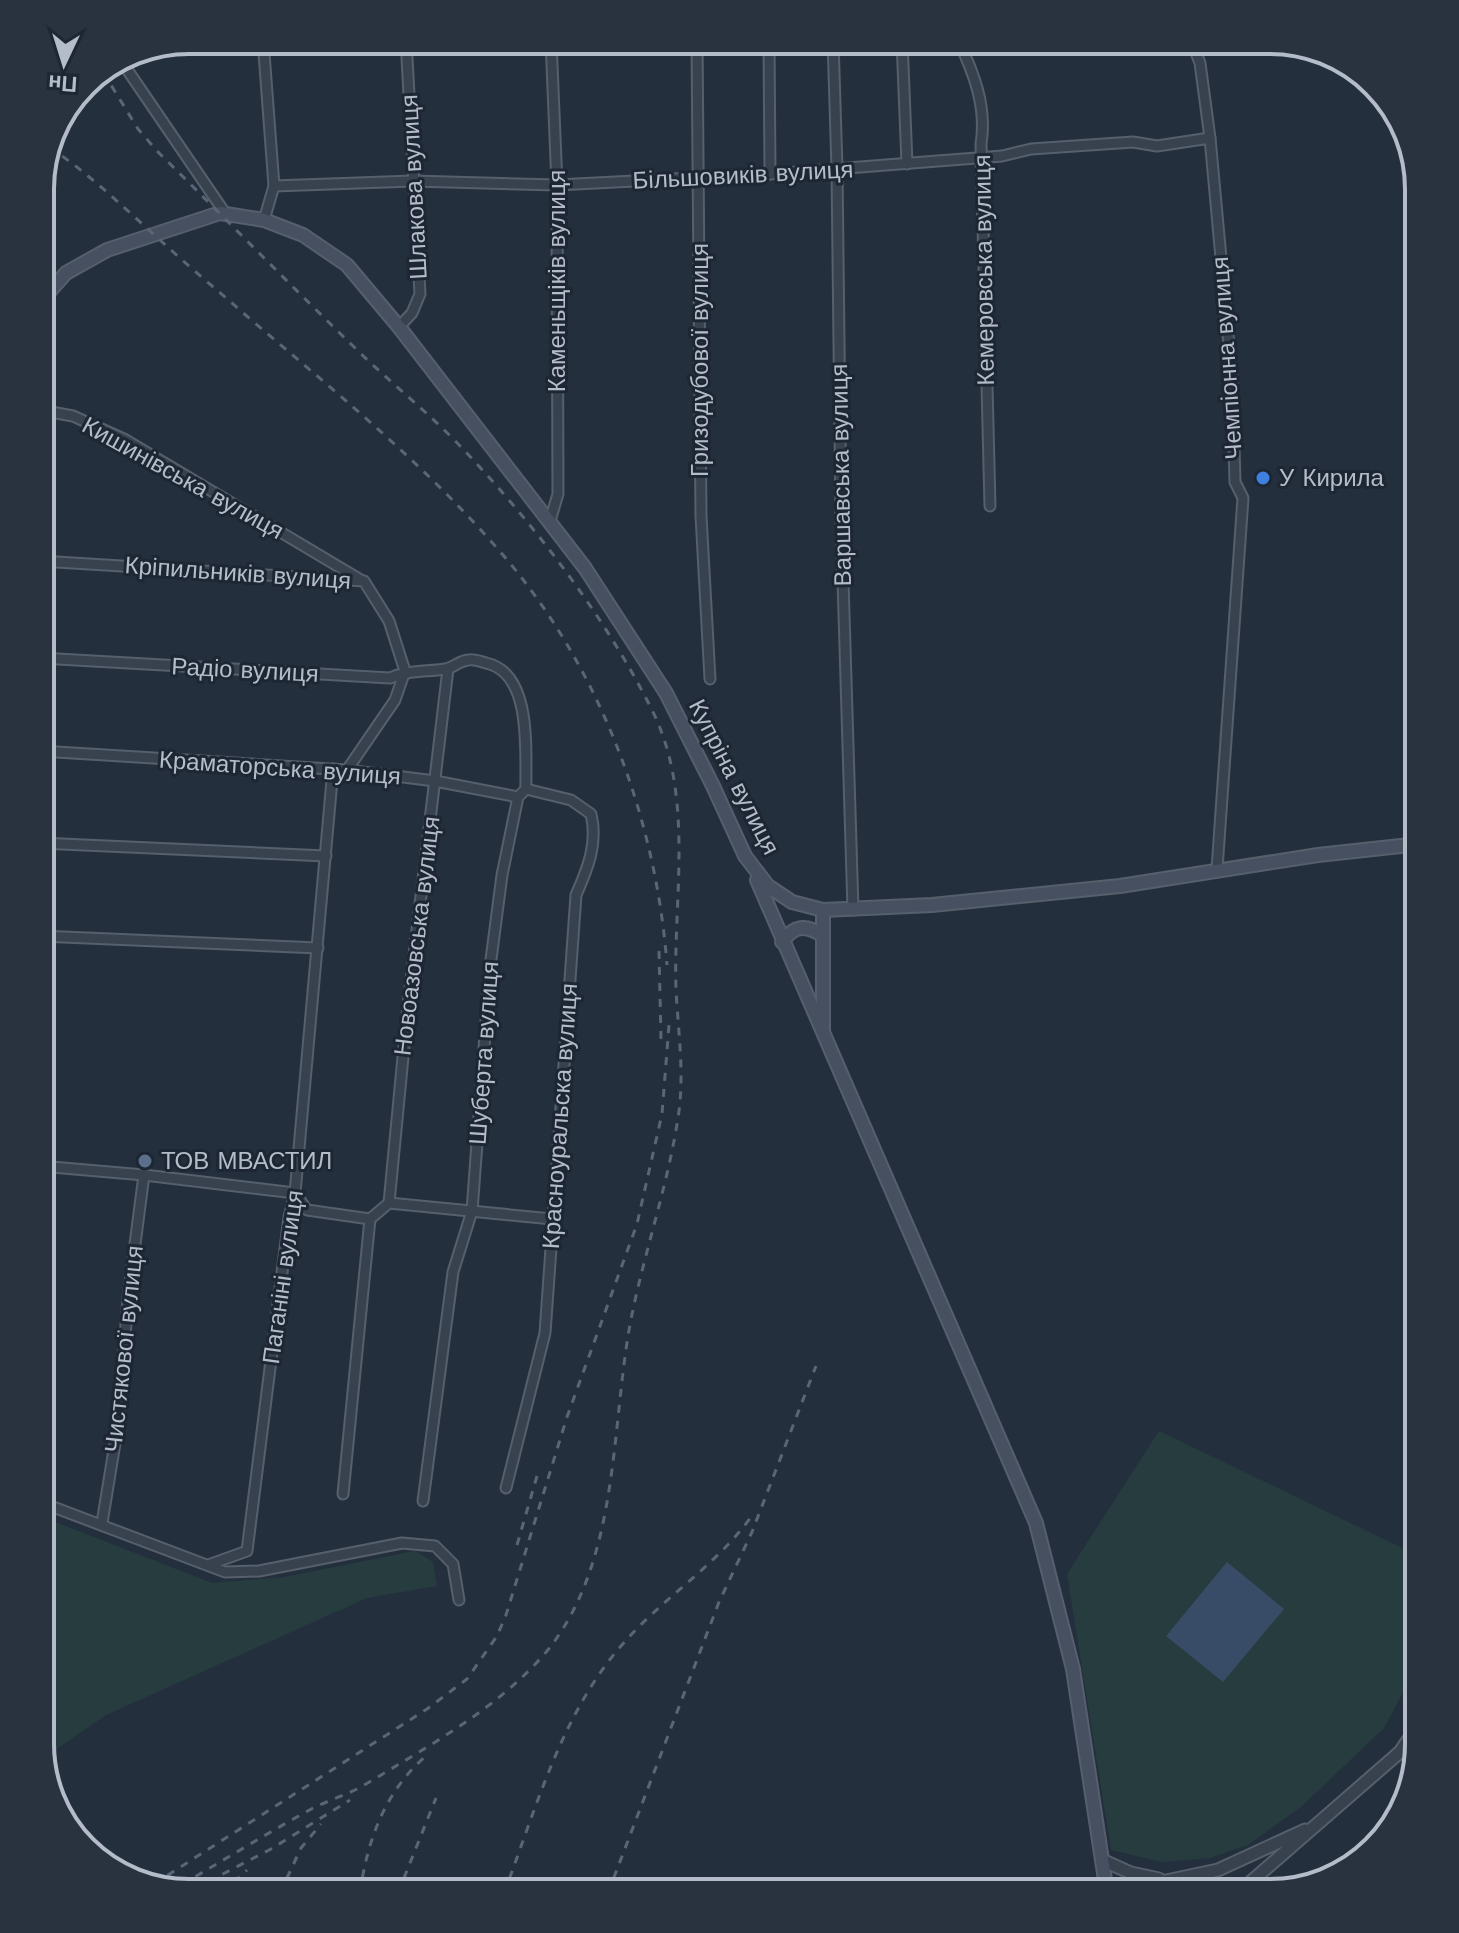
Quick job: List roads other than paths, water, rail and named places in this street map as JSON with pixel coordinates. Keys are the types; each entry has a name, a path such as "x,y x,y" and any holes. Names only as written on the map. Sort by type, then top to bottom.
{"main road":[{"name":"Купріна вулиця","path":"225,213 264,220 303,235 326,249 347,265 399,327 585,568 666,693 745,856 768,886 792,902 823,910 932,905 1120,886 1217,869 1405,846"},
{"path":"54,286 66,273 107,250 225,213"},
{"path":"745,856 763,907 782,942 1036,1523 1073,1669 1105,1879"},
{"path":"823,910 823,1037"},
{"path":"782,942 790,931 801,928 814,930 823,936"}],"street":[{"path":"264,54 274,186 264,220"},
{"name":"Шлакова вулиця","path":"399,327 412,313 420,294 407,54"},
{"name":"Каменьщіків вулиця","path":"550,521 558,494 557,185 552,54"},
{"name":"Гризодубової вулиця","path":"697,54 701,516 710,679"},
{"path":"769,54 770,174"},
{"name":"Варшавська вулиця","path":"833,54 841,515 853,910"},
{"path":"903,54 907,164"},
{"name":"Кемеровська вулиця","path":"965,54 972,68 984,121 981,157 990,506"},
{"name":"Чемпіонна вулиця","path":"1196,54 1210,138 1232,378 1235,482 1243,498 1217,869"},
{"path":"127,70 225,213"},
{"name":"Більшовиків вулиця","path":"274,186 413,181 557,185 698,179 1002,156 1031,149 1133,142 1157,146 1210,138"},
{"name":"Кишинівська вулиця","path":"54,413 73,416 126,440 364,581"},
{"name":"Кріпильників вулиця","path":"54,562 364,581 389,621 405,671"},
{"name":"Радіо вулиця","path":"54,659 390,678 405,671 448,669"},
{"path":"448,669 470,659 494,665 512,679 525,727 526,789 518,797"},
{"name":"Новоазовська вулиця","path":"389,1203 408,1005 448,669"},
{"path":"347,770 395,700 405,671"},
{"name":"Краматорська вулиця","path":"54,752 347,770 435,781 518,797"},
{"name":"Паганіні вулиця","path":"208,1565 247,1551 289,1217 295,1193 333,769"},
{"name":"Красноуральска вулиця","path":"506,1488 545,1333 576,895 590,862 595,830 591,814 571,800 526,789"},
{"name":"Шуберта вулиця","path":"423,1501 453,1272 472,1211 490,967 502,875 518,797"},
{"path":"54,844 326,856"},
{"path":"54,937 318,948"},
{"path":"54,1167 295,1193 307,1210 370,1219"},
{"name":"Чистякової вулиця","path":"102,1523 118,1425 128,1298 144,1175"},
{"path":"343,1494 370,1219 389,1203 552,1219"},
{"path":"54,1507 225,1572 259,1571 402,1543 435,1546 453,1564 459,1600"},
{"path":"1254,1879 1405,1745"},
{"path":"1168,1879 1218,1870 1316,1824"},
{"path":"1102,1860 1131,1873 1158,1879"}],"water":[{"path":"1227,1562 1284,1609 1223,1682 1166,1636"}],"railway":[{"path":"109,81 138,129 159,153 365,357 449,434 489,477 566,572 613,640 652,710 665,743 678,812 676,989 680,1102 668,1171 629,1330 608,1497 587,1579 570,1616 547,1651 517,1682 466,1722 355,1790 315,1807 191,1879"},
{"path":"59,154 79,168 410,459 503,555 537,599 568,646 595,696 636,800 661,910 667,965"},
{"path":"659,951 661,1039"},
{"path":"165,1877 427,1709 467,1679 497,1636 567,1417 637,1224 662,1114 669,1025"},
{"path":"613,1879 719,1602 752,1532 816,1366"},
{"path":"517,1545 537,1476"},
{"path":"509,1879 566,1732 600,1673 637,1629 721,1552 751,1517"},
{"path":"362,1879 380,1818 399,1785 426,1756"},
{"path":"404,1879 436,1798"},
{"path":"213,1879 271,1849 350,1800"},
{"path":"287,1879 301,1848 321,1824"},
{"path":"237,1879 247,1870"}],"place":[{"name":"У Кирила","path":"1263,478"},
{"name":"ТОВ МВАСТИЛ","path":"145,1161"}]}
